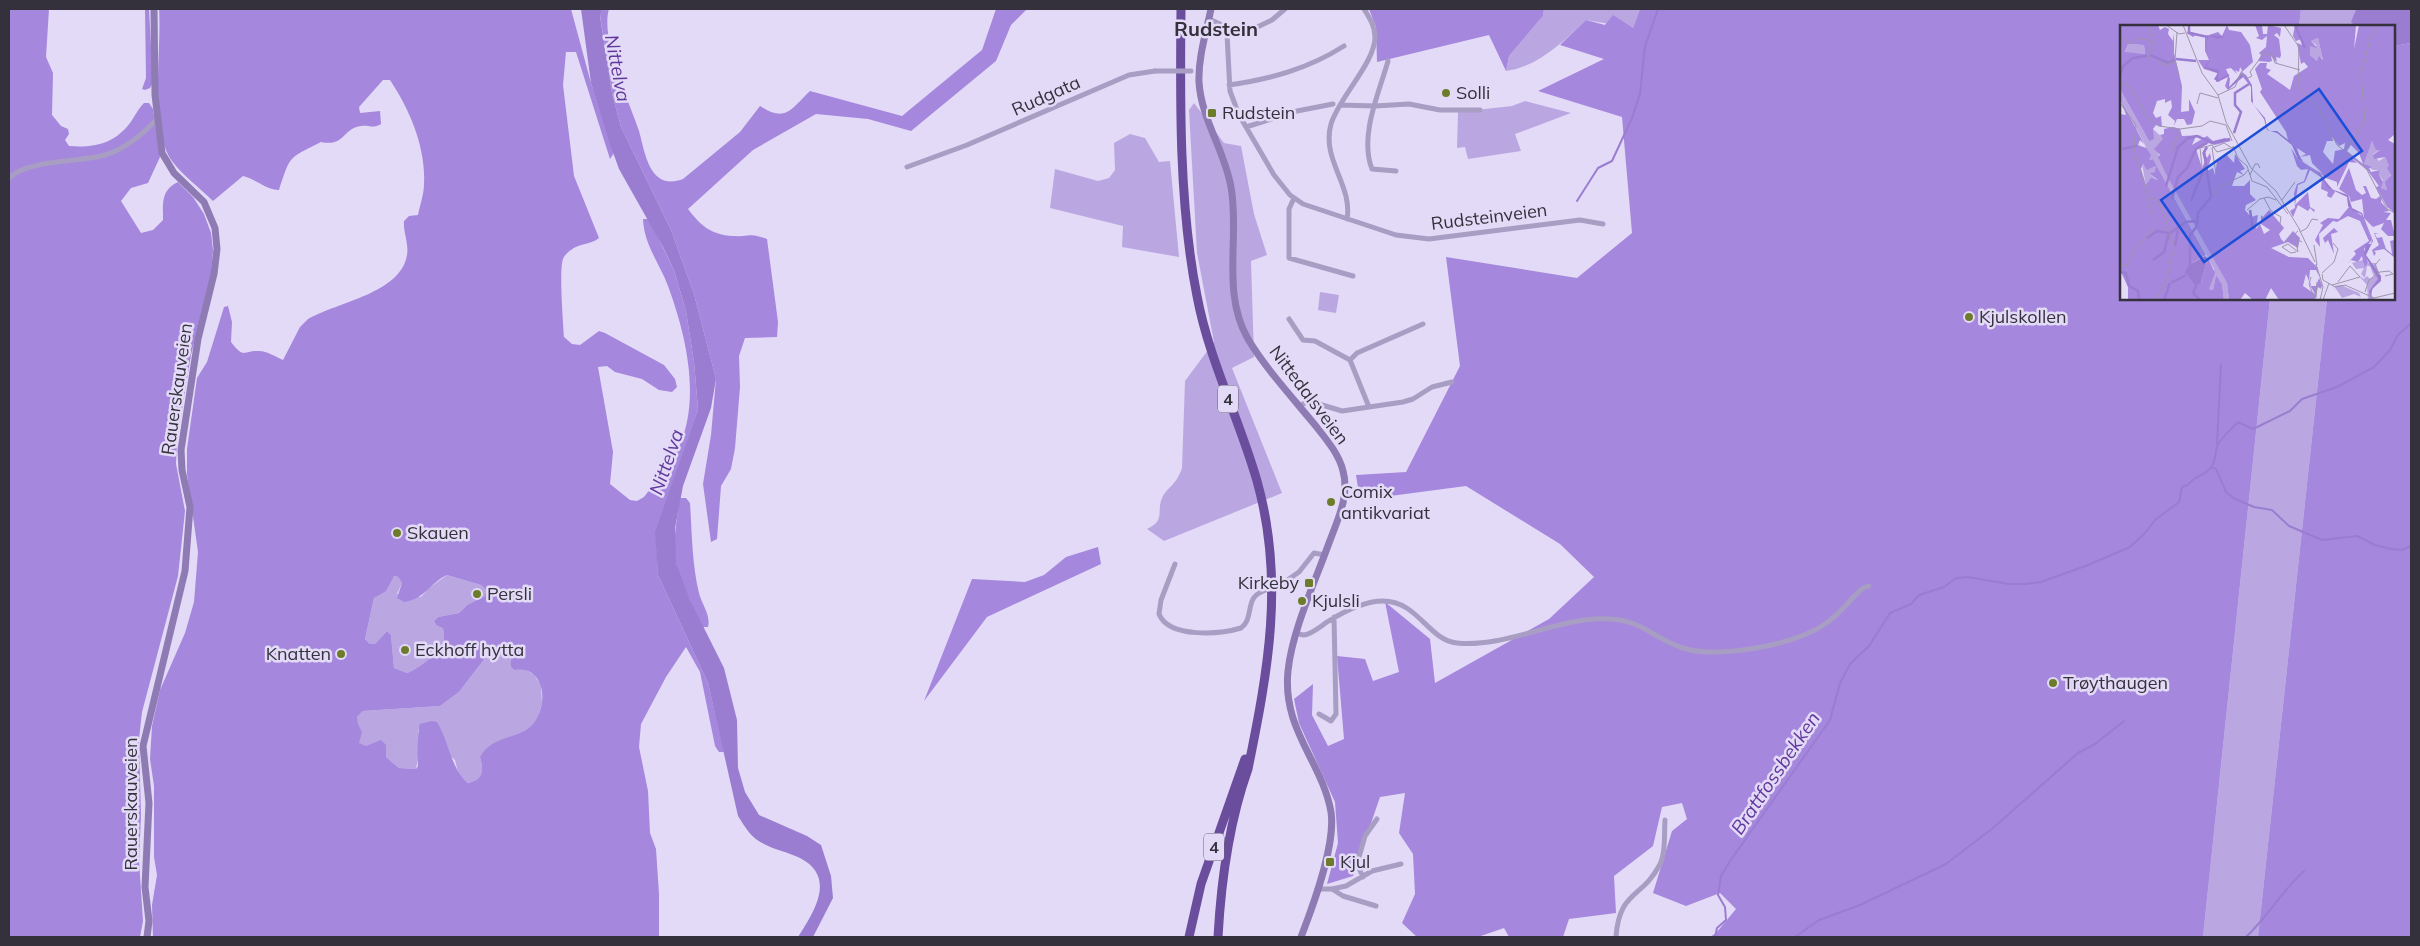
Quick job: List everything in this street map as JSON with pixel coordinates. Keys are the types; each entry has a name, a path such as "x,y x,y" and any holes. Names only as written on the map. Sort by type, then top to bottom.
{"highway":[{"name":"4","path":"1176,9 1179,168 1189,284 1206,352 1253,484 1265,550 1268,592 1264,657 1244,759 1242,786"},
{"name":"4","path":"1181,9 1184,168 1187,225 1194,283 1212,357 1258,483 1266,519 1272,565 1272,616 1269,657 1250,760 1242,786 1225,869 1218,937"},
{"name":"4","path":"1189,937 1205,872 1244,759"}],"main road":[{"name":"Rauerskauveien","path":"147,937 150,921 145,887 149,803 143,746 185,571 190,502 182,470 181,450 198,339 214,274 217,249 215,228 204,202 174,173 164,157 155,85 154,9"},
{"name":"Nittedalsveien","path":"1211,9 1199,71 1203,104 1227,169 1232,190 1234,289 1237,314 1250,342 1332,448 1344,476 1343,503 1297,633 1288,666 1289,703 1296,728 1325,792 1331,818 1330,838 1317,889 1300,937"}],"street":[{"path":"1245,33 1272,20 1285,9"},
{"path":"1347,220 1347,200 1328,149 1332,122 1374,44 1374,28 1364,9"},
{"name":"Rudsteinveien","path":"1209,19 1223,26 1227,34 1229,85 1235,105 1246,126 1274,175 1294,198 1310,208 1396,235 1429,239 1450,238 1503,229 1580,220 1603,224"},
{"path":"1229,85 1301,68 1322,60 1344,46"},
{"path":"1388,61 1369,134 1370,163 1372,169 1396,171"},
{"name":"Rudgata","path":"907,167 983,138 1128,75 1155,71 1199,71"},
{"path":"1246,126 1297,111 1333,104"},
{"path":"1340,105 1375,106 1409,104 1440,110 1480,110"},
{"path":"9,178 22,169 110,153 144,132 158,118"},
{"path":"1294,198 1289,209 1289,258 1353,276"},
{"path":"1289,319 1303,340 1315,341 1350,360 1369,407"},
{"path":"1350,360 1357,353 1423,324"},
{"path":"1299,406 1309,401 1342,411 1369,407 1413,399 1432,387 1452,382"},
{"path":"1175,564 1161,600 1159,614 1165,623 1178,629 1199,633 1241,628 1247,622 1252,599 1261,592 1286,581 1299,572 1314,554 1325,555"},
{"path":"1297,633 1306,634 1334,617 1365,604 1382,601 1392,602 1409,609 1443,638 1457,643 1503,639 1564,624 1609,618 1632,622 1681,648 1703,653 1762,647 1800,637 1825,624 1858,593 1869,586"},
{"path":"1319,714 1331,721 1336,714 1334,617"},
{"path":"1363,877 1356,864 1365,836 1377,819"},
{"path":"1616,937 1618,920 1626,902 1652,877 1660,865 1665,820"},
{"path":"1317,889 1332,889 1355,882 1372,871 1401,864"},
{"path":"1332,889 1343,896 1376,906"}],"shaded area":[{"path":"9,9 49,9 46,57 53,73 52,115 61,126 68,129 69,134 65,140 69,146 95,145 110,140 124,130 144,103 149,103 153,109 160,157 148,183 131,188 121,201 141,233 153,230 163,220 164,198 168,189 178,182 193,197 204,214 211,233 213,250 211,274 191,355 177,440 176,464 185,511 178,576 142,712 139,739 141,816 139,861 143,921 140,937 9,937"},
{"path":"145,9 149,9 153,82 150,88 145,90 142,89 146,78"},
{"path":"159,9 571,9 591,83 614,153 610,159 576,52 566,52 563,85 574,176 599,238 574,248 564,256 561,284 564,337 572,344 580,345 599,331 605,333 664,365 675,379 677,387 672,392 659,390 642,379 615,372 607,366 598,367 613,452 610,484 630,500 637,501 644,497 663,473 679,447 686,428 690,387 685,346 675,305 646,237 643,219 649,219 674,270 686,311 694,362 698,409 656,532 658,575 708,683 724,752 719,752 715,746 700,672 686,647 666,677 641,724 639,747 648,791 650,833 656,849 659,937 153,937 152,905 157,875 154,857 154,786 150,759 152,726 160,690 185,633 194,602 198,552 187,474 187,449 197,378 207,362 224,307 228,306 232,322 231,342 239,351 244,353 262,351 283,360 300,327 308,319 366,295 393,279 402,268 407,255 404,221 409,216 418,215 424,184 422,157 410,117 390,80 383,80 359,107 360,113 380,111 381,124 355,127 335,142 321,142 296,155 289,163 279,190 274,190 243,176 213,201 176,166 165,147 159,109","holes":["447,575 481,585 486,590 485,596 467,605 459,613 438,617 434,621 436,625 443,628 444,637 439,650 431,658 407,673 394,668 391,635 387,631 375,644 370,644 365,639 374,598 386,591 394,576 398,577 402,583 397,598 404,602 417,598","501,647 510,652 511,667 515,670 529,671 536,677 542,689 542,702 538,716 532,725 524,731 496,742 487,748 480,757 482,771 477,780 468,783 462,777 437,722 432,721 420,724 418,766 416,769 399,768 386,757 386,745 381,740 366,746 359,743 362,732 357,717 363,711 440,706 459,692 489,653"]},
{"name":"Nittelva","path":"581,9 602,9 600,16 612,93 621,127 671,230 694,294 716,379 711,408 683,486 675,528 676,563 689,598 724,668 737,720 738,768 745,792 759,815 807,836 821,845 831,876 833,898 813,937 798,937 810,917 819,895 818,875 811,866 800,858 759,842 738,816 708,683 658,575 655,532 698,409 694,362 686,311 674,270 619,169 610,144 591,83"},
{"path":"602,9 609,9 607,22 612,53 648,162 658,177 664,180 677,181 683,179 740,132 760,106 776,113 788,112 810,91 902,116 982,50 996,9 1027,9 1011,25 996,61 911,131 868,119 816,114 753,150 688,209 697,220 718,234 733,236 752,235 767,239 778,322 777,337 745,338 739,356 740,387 735,448 731,469 721,486 717,539 711,542 703,484 711,435 716,379 694,294 671,230 621,127 612,93 600,15"},
{"path":"1369,9 1544,9 1543,16 1509,56 1506,71 1489,35 1377,62 1376,27"},
{"path":"1544,9 1640,9 1633,28 1586,20 1540,59 1518,69 1506,71 1509,56 1543,16"},
{"path":"1640,9 2301,9 2299,25 2120,25 2120,300 2270,300 2203,937 1710,937 1716,933 1736,909 1720,893 1686,906 1653,893 1672,831 1687,819 1682,803 1662,807 1653,846 1614,876 1616,913 1569,919 1563,937 1509,937 1504,928 1478,937 1417,937 1402,923 1415,894 1413,854 1399,833 1405,793 1380,797 1353,876 1327,884 1338,843 1335,802 1299,723 1294,699 1313,684 1312,715 1328,746 1344,739 1337,656 1365,659 1373,681 1399,672 1385,602 1430,639 1435,683 1549,619 1594,577 1560,544 1466,486 1360,500 1356,475 1406,472 1460,366 1446,257 1577,278 1632,233 1622,117 1538,91 1604,59 1560,45 1586,20 1605,25 1613,15 1633,28"},
{"path":"2301,9 2359,9 2357,25 2299,25"},
{"path":"2411,9 2411,43 2395,46 2395,25 2354,25 2351,22 2356,10"},
{"path":"2411,43 2411,937 2258,937 2327,300 2395,300 2395,46"},
{"path":"1525,101 1571,113 1515,134 1521,151 1468,159 1465,147 1457,148 1458,112 1512,106"},
{"path":"1194,103 1224,143 1241,146 1254,214 1267,255 1251,261 1254,357 1232,368 1282,493 1164,541 1147,529 1153,526 1159,519 1162,498 1177,479 1182,468 1185,381 1214,342 1197,253 1189,110"},
{"path":"1130,134 1145,138 1159,162 1170,161 1179,257 1122,247 1123,226 1050,208 1055,169 1098,181 1109,178 1115,170 1114,143"},
{"path":"1320,292 1339,295 1336,313 1318,310"},
{"path":"2270,300 2327,300 2258,937 2203,937"},
{"path":"680,498 686,498 690,503 695,571 699,593 708,618 708,627 703,627 695,612 684,588 676,563 676,522"},
{"path":"1098,547 1101,564 987,617 924,701 972,579 1025,582 1044,575 1066,557"},
{"path":"447,575 481,585 486,590 485,596 467,605 459,613 438,617 434,621 436,625 443,627 444,637 439,650 431,658 407,673 394,668 391,635 387,631 375,644 370,644 365,639 374,598 394,576 398,577 402,583 397,594 421,597 428,589"},
{"path":"501,647 510,652 510,660 516,670 525,669 534,675 541,685 542,703 538,718 530,728 480,757 482,771 477,780 468,783 459,776 455,760 418,729 420,745 416,769 399,768 386,757 386,745 365,746 358,743 357,717 363,711 440,706 459,692 489,653"}],"waterway":[{"path":"1577,201 1598,168 1612,161 1632,118 1640,94 1645,46 1658,9"},
{"name":"Brattfossbekken","path":"1715,937 1717,928 1726,920 1725,907 1718,895 1721,876 1830,720 1840,683 1850,664 1869,646 1890,613 1911,604 1919,595 1944,587 1956,578 1968,577 2009,584 2041,582 2130,547 2155,520 2179,502 2182,487 2188,485 2210,469 2214,461 2216,449 2223,437 2238,422 2253,429 2290,411 2302,399 2337,387 2374,367 2390,350 2398,335 2411,323"},
{"path":"2217,444 2221,364"},
{"path":"2211,467 2216,469 2226,492 2235,499 2254,507 2272,510 2289,526 2322,540 2357,536 2375,545 2391,549 2402,550 2411,546"},
{"path":"1795,937 1819,920 1860,905 1946,864 1993,828 2078,753 2095,744 2124,721"},
{"path":"2246,937 2304,871"}],"place":[{"name":"Solli","path":"1446,93"},
{"name":"Rudstein","path":"1212,113"},
{"name":"Kjulskollen","path":"1969,317"},
{"name":"Comix antikvariat","path":"1331,502"},
{"name":"Skauen","path":"397,533"},
{"name":"Kirkeby","path":"1309,583"},
{"name":"Persli","path":"477,594"},
{"name":"Kjulsli","path":"1302,601"},
{"name":"Eckhoff hytta","path":"405,650"},
{"name":"Knatten","path":"341,654"},
{"name":"Trøythaugen","path":"2053,683"},
{"name":"Kjul","path":"1330,862"}],"district":[{"name":"Rudstein","path":"1216,29"}]}
